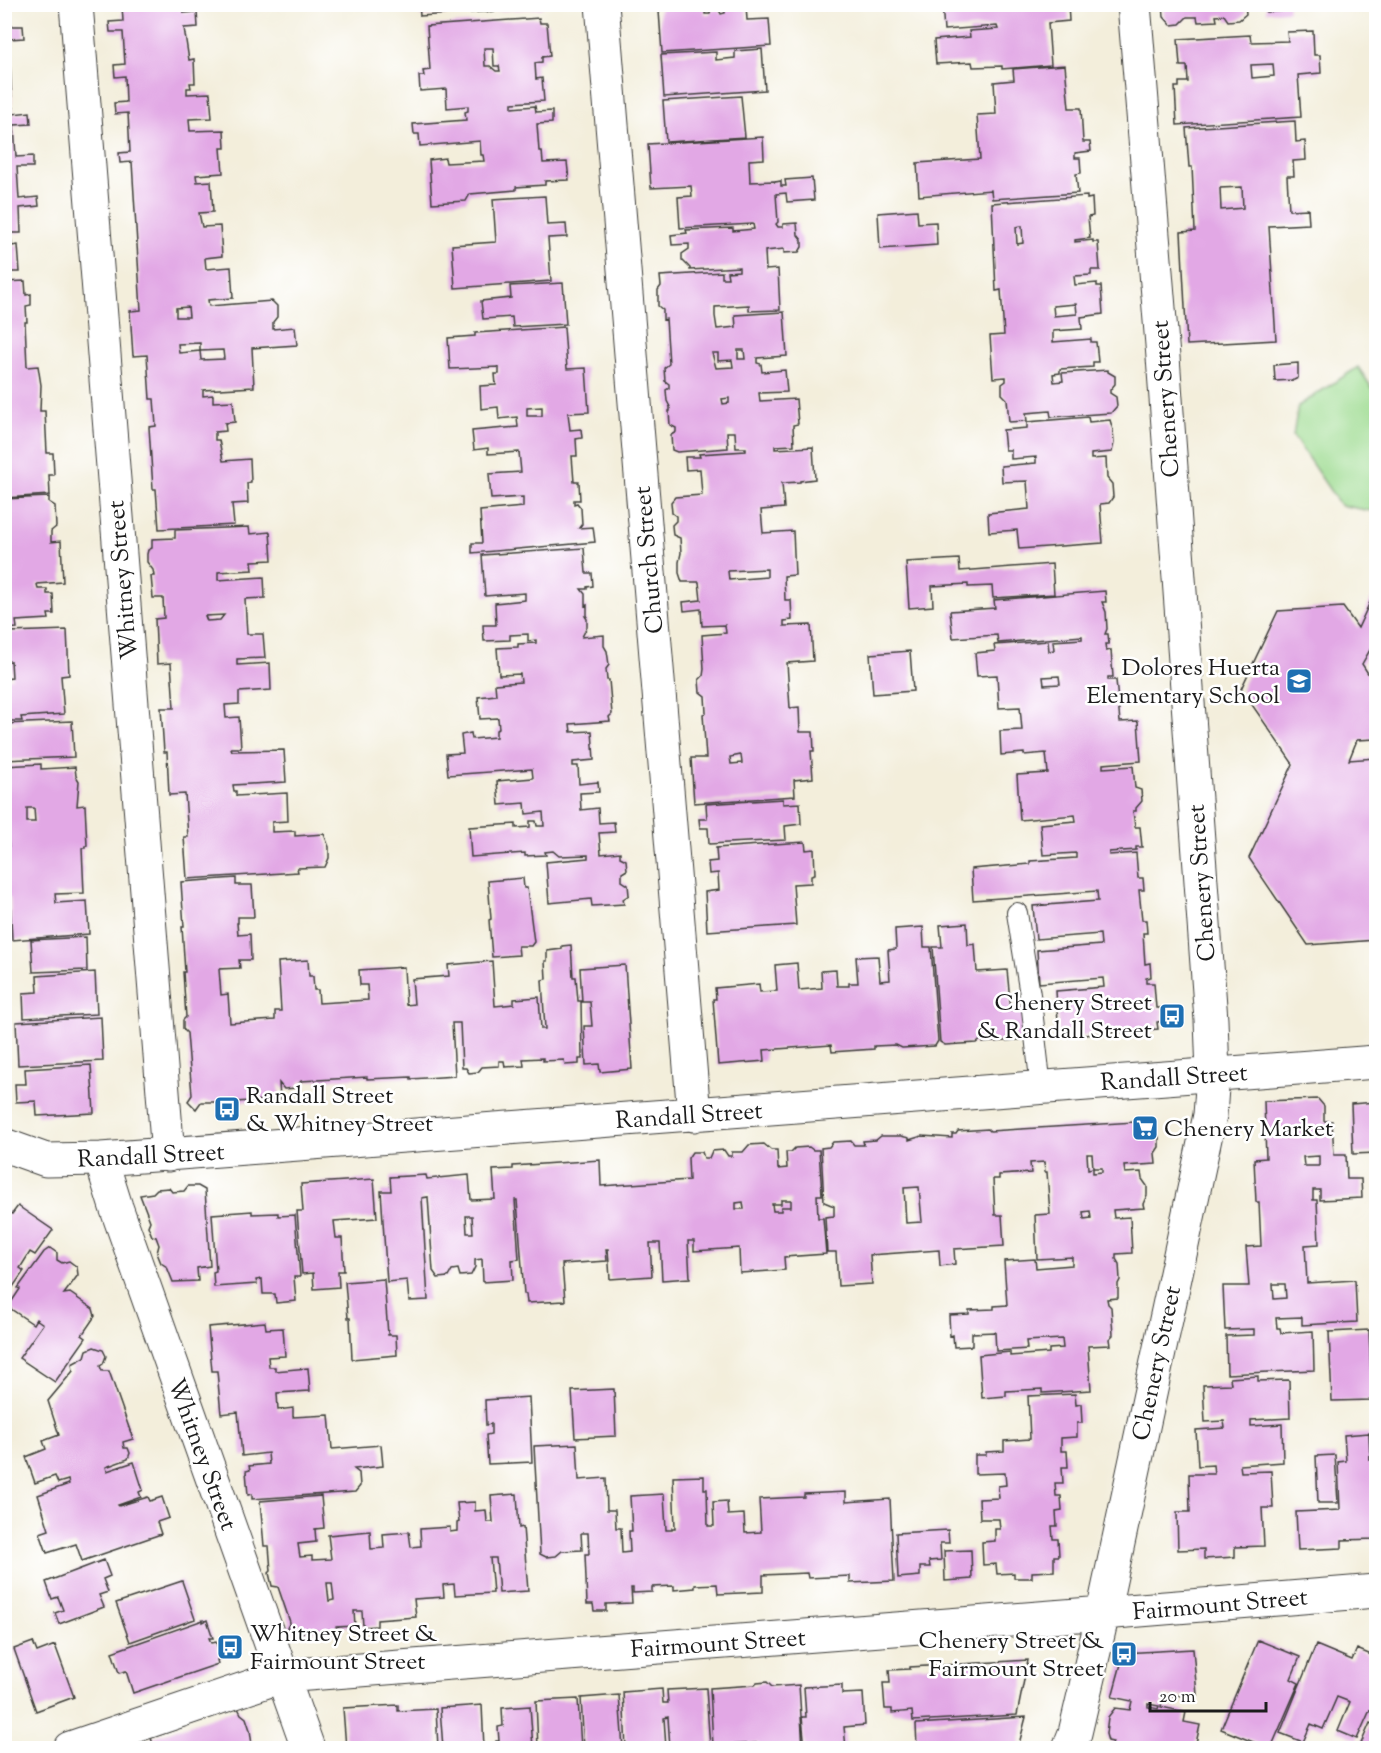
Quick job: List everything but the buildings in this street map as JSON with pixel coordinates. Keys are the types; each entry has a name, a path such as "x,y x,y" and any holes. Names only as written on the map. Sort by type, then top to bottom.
{"street":[{"name":"Whitney Street","path":"76,4 168,1155"},
{"name":"Church Street","path":"602,4 694,1114"},
{"name":"Chenery Street","path":"1069,1749 1075,1732 1102,1613 1210,1115 1214,1074 1165,392 1134,4"},
{"name":"Randall Street","path":"4,1145 46,1160 168,1155 1377,1062"},
{"name":"Whitney Street","path":"101,1159 120,1219 308,1749"},
{"name":"Fairmount Street","path":"70,1749 282,1676 1377,1591"}],"lane":[{"path":"1017,913 1031,1000 1041,1088"}],"green space":[{"path":"1358,367 1376,394 1376,507 1371,511 1340,505 1293,436 1298,406"}],"place":[{"name":"Dolores Huerta Elementary School","path":"1299,681"},
{"name":"Chenery Street & Randall Street","path":"1172,1016"},
{"name":"Randall Street & Whitney Street","path":"227,1109"},
{"name":"Chenery Market","path":"1145,1128"},
{"name":"Whitney Street & Fairmount Street","path":"230,1647"},
{"name":"Chenery Street & Fairmount Street","path":"1124,1654"}]}
